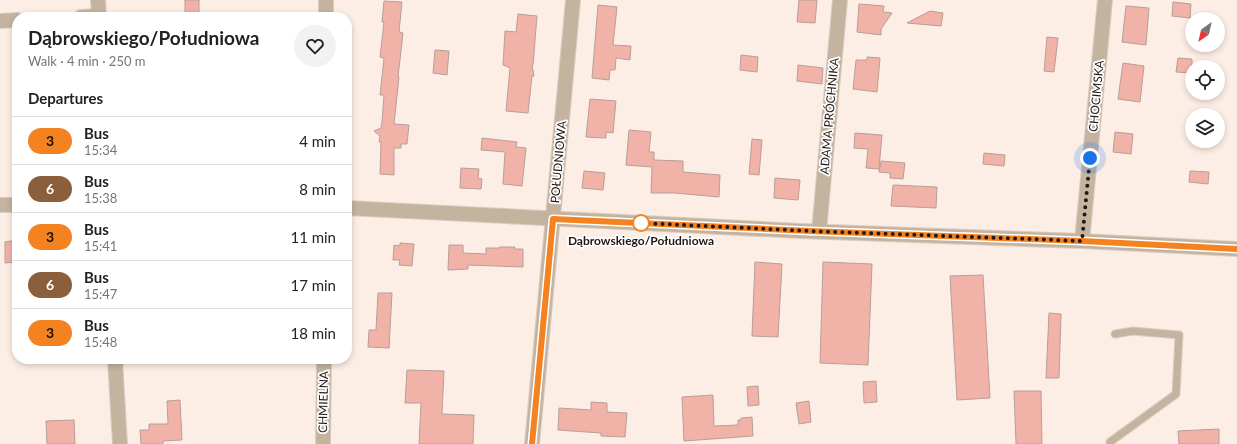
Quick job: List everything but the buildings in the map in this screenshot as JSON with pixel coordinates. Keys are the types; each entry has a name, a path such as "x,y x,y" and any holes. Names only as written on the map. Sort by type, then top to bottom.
{"street":[{"path":"98,0 99,12"},
{"path":"326,0 326,12"},
{"name":"POŁUDNIOWA","path":"532,444 573,0"},
{"name":"ADAMA PRÓCHNIKA","path":"819,231 840,0"},
{"name":"CHOCIMSKA","path":"1082,241 1105,0"},
{"path":"0,21 12,20"},
{"path":"0,205 12,204"},
{"path":"352,208 819,231 1237,248"},
{"path":"115,364 120,444"},
{"name":"CHMIELNA","path":"323,444 324,364"}],"lane":[{"path":"1110,444 1110,442 1176,394 1179,335 1133,331 1115,334"}],"bus line":[{"name":"3","path":"532,444 553,219 810,231 1082,241 1237,249"}],"place":[{"name":"Dąbrowskiego/Południowa","path":"641,223"}],"route":[{"path":"641,223 1082,241 1090,158"}]}
